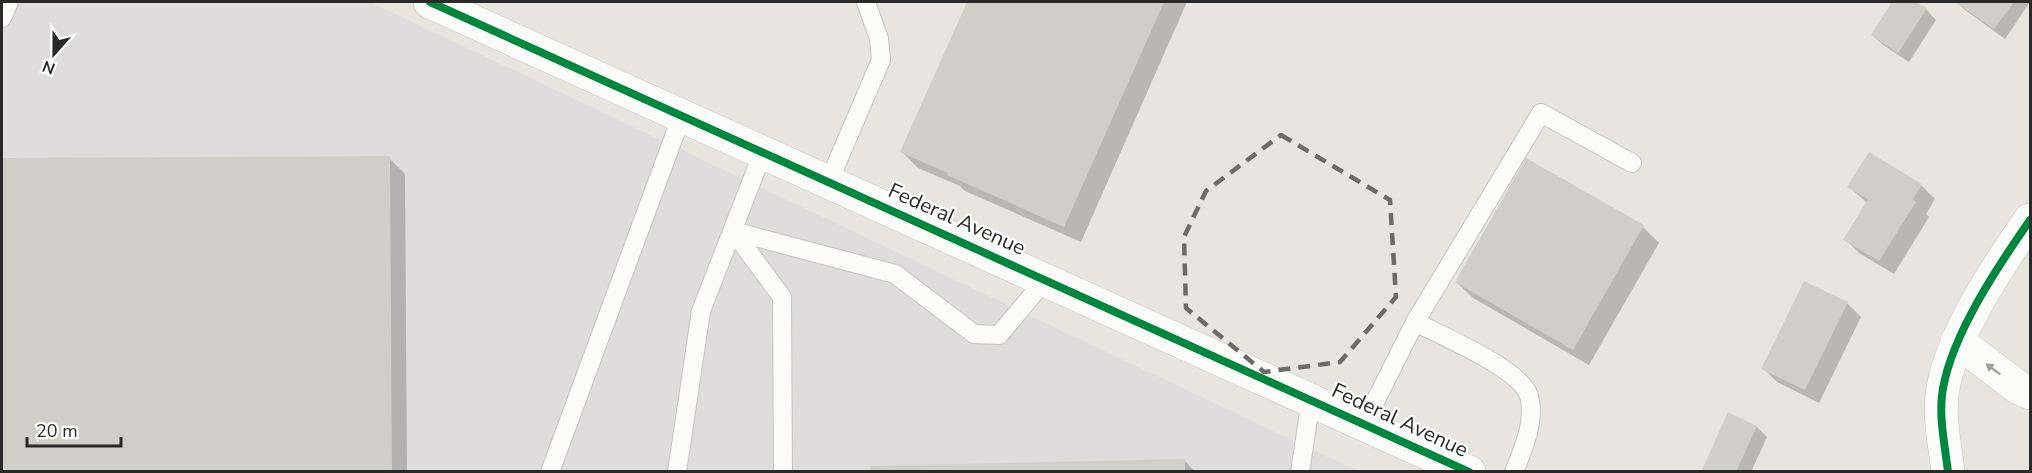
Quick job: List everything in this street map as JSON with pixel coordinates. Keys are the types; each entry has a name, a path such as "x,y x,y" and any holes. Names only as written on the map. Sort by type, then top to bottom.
{"street":[{"name":"Federal Avenue","path":"430,2 1469,471"},
{"path":"1948,471 1942,423 1943,389 1958,341 1984,292 2031,220"},
{"path":"1958,341 2019,388 2031,393"}],"lane":[{"path":"2,18 9,2"},
{"path":"829,182 881,60 879,39 866,2"},
{"path":"1364,423 1415,322 1541,113 1632,163"},
{"path":"550,471 682,115"},
{"path":"677,471 701,311 764,152"},
{"path":"733,231 895,274 974,334 999,335 1046,279"},
{"path":"733,231 783,297 783,471"},
{"path":"1415,322 1508,370 1522,383 1529,395 1531,413 1527,437 1514,471"},
{"path":"1300,471 1311,399"}],"highlighted area":[{"path":"1281,135 1390,200 1396,297 1340,362 1264,372 1186,308 1184,237 1206,191"}],"shaded area":[{"path":"2,2 370,2 1357,471 2,471"}],"building":[{"path":"967,2 1164,2 1064,227 900,152"},
{"path":"1892,2 1916,2 1927,8 1898,53 1871,35"},
{"path":"1955,2 2014,2 1994,29"},
{"path":"1869,152 1922,184 1913,199 1916,202 1879,261 1843,240 1868,199 1847,187"},
{"path":"390,156 392,472 2,472 2,158"},
{"path":"1526,158 1644,225 1573,350 1455,282"},
{"path":"1804,281 1848,302 1805,390 1761,369"},
{"path":"1728,412 1757,426 1736,472 1701,472"},
{"path":"1185,459 1185,472 870,472 870,466"}],"cycle path":[{"path":"430,2 1469,472"},
{"path":"1948,472 1941,409 1948,367 1956,345 1978,301 2030,220"}]}
